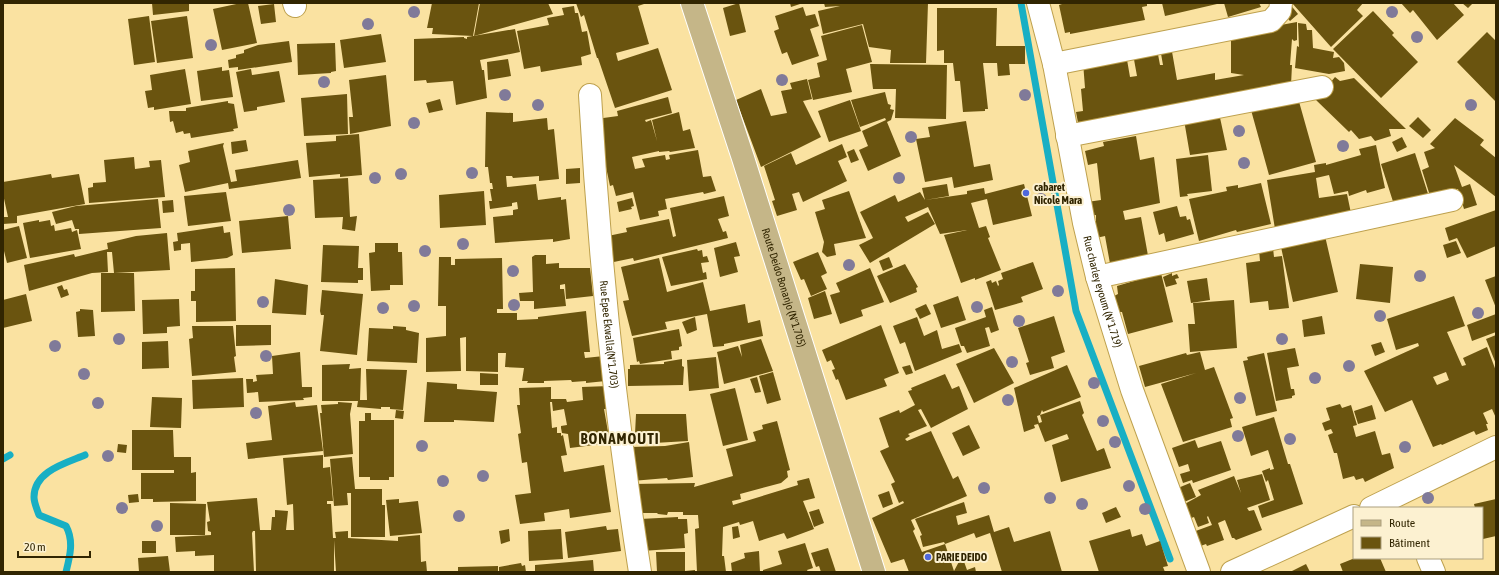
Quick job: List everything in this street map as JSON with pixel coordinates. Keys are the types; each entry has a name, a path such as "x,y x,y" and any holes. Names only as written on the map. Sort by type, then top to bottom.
{"main road":[{"name":"Route Deido Bonanjo (N°1.705)","path":"692,3 744,158 874,572"}],"street":[{"name":"Rue charley eyoum (N°1.719)","path":"1038,3 1054,64 1084,223 1097,278 1132,390 1199,572"},
{"path":"1054,64 1271,21 1280,11 1281,3"},
{"path":"1067,136 1322,86"},
{"name":"Rue Epee Ekwalla(N°1.703)","path":"590,95 601,254 620,438 640,572"},
{"path":"1097,278 1452,200"},
{"path":"1376,507 1403,501 1496,447"},
{"path":"1232,572 1353,516"},
{"path":"1428,559 1434,572"}],"building":[{"path":"152,3 189,3 189,11 153,15"},
{"path":"248,3 257,43 222,50 213,9"},
{"path":"432,3 479,3 473,36 432,34 433,28 427,28"},
{"path":"480,3 548,3 553,14 474,36"},
{"path":"576,3 647,3 638,6 649,44 616,53 618,61 658,48 672,90 615,108 597,58 584,15 581,17"},
{"path":"739,3 746,32 730,36 723,8"},
{"path":"790,3 803,3 791,7"},
{"path":"824,3 928,3 926,63 890,63 891,50 869,47 863,24 823,34 818,11 840,6 825,7"},
{"path":"1065,3 1147,3 1147,6 1142,7 1145,20 1070,34 1070,32 1065,33 1059,5"},
{"path":"1162,3 1217,3 1217,4 1165,16"},
{"path":"1224,3 1259,3 1261,7 1228,17"},
{"path":"1289,3 1298,14 1290,21 1281,11"},
{"path":"1292,3 1363,3 1357,10 1363,16 1331,47"},
{"path":"1401,3 1453,3 1464,15 1437,40 1413,10 1410,13"},
{"path":"1462,3 1473,3 1468,8"},
{"path":"274,4 276,22 261,24 258,6"},
{"path":"574,6 575,13 578,13 582,32 587,31 591,54 581,57 582,65 541,72 540,66 524,69 517,31 549,25 547,18 564,15 562,8"},
{"path":"803,7 806,16 815,14 819,26 810,29 819,56 792,65 787,52 782,54 774,31 779,29 775,16"},
{"path":"937,8 997,8 996,46 1025,46 1025,64 1009,64 1010,75 998,76 997,63 983,63 988,109 985,109 985,111 963,112 960,81 955,81 953,63 944,63 944,50 937,51"},
{"path":"1373,11 1394,33 1392,35 1418,62 1381,98 1333,49"},
{"path":"149,16 155,62 134,65 128,19"},
{"path":"187,16 193,58 157,63 151,21"},
{"path":"1297,22 1297,40 1294,41 1292,39 1290,65 1292,65 1291,85 1079,128 1076,112 1083,111 1081,89 1085,88 1083,62 1126,54 1130,77 1137,76 1133,54 1157,49 1160,65 1163,65 1160,48 1171,46 1177,80 1215,73 1215,80 1244,75 1231,73 1231,34"},
{"path":"1298,23 1306,24 1307,30 1312,30 1313,48 1334,52 1333,58 1339,57 1344,63 1345,71 1329,74 1295,68 1297,46 1299,47"},
{"path":"862,25 872,62 846,69 852,92 813,100 808,80 820,77 817,63 827,60 821,36"},
{"path":"515,29 520,52 480,60 482,70 484,70 487,98 456,105 453,81 427,83 426,80 414,81 414,39 464,37 467,39 467,37"},
{"path":"1487,32 1496,41 1496,102 1457,62"},
{"path":"381,34 386,62 344,68 340,40"},
{"path":"289,41 292,62 238,70 238,67 229,68 228,60 236,58 236,55 244,53 244,50 258,45"},
{"path":"335,43 336,71 331,73 298,75 297,44"},
{"path":"508,59 511,76 488,80 487,62"},
{"path":"870,64 947,65 946,119 895,118 896,89 873,89"},
{"path":"222,67 222,71 229,70 233,97 201,101 197,71"},
{"path":"185,69 191,104 154,110 154,107 148,108 145,91 152,90 150,75"},
{"path":"251,69 252,75 279,71 285,102 257,107 257,110 244,112 236,72"},
{"path":"386,75 391,126 350,134 349,117 353,117 349,80"},
{"path":"1335,77 1340,81 1354,78 1406,129 1389,129 1391,136 1375,141 1371,136 1359,139 1351,130 1349,132 1316,100"},
{"path":"807,79 812,99 803,101 821,137 761,167 736,100 761,89 771,116 787,113 781,91 792,89 790,83"},
{"path":"885,92 888,104 891,105 890,109 894,110 891,120 887,122 901,156 868,171 859,150 868,146 862,131 886,120 885,118 860,127 851,100"},
{"path":"347,94 348,134 304,136 301,98"},
{"path":"668,97 672,113 645,120 646,122 651,120 657,141 652,120 679,112 683,131 690,129 695,148 670,152 659,151 632,157 635,169 645,167 642,159 665,155 666,160 670,159 669,155 698,150 703,177 711,176 716,191 665,199 667,209 658,211 659,216 640,220 633,192 616,196 613,185 610,186 596,119 618,116 617,111"},
{"path":"1298,98 1316,162 1269,175 1251,110"},
{"path":"440,99 443,110 429,113 426,103"},
{"path":"850,100 861,131 829,142 818,111"},
{"path":"228,101 228,103 234,104 238,128 233,129 234,131 191,138 190,133 184,134 183,131 176,133 173,121 170,122 169,111 186,111 186,108"},
{"path":"486,112 513,113 513,122 547,118 548,130 554,129 559,179 539,181 539,176 513,178 512,176 506,176 507,187 536,184 538,200 561,197 561,200 566,199 570,239 553,242 553,239 495,243 493,217 513,215 513,210 518,209 517,202 512,203 512,206 490,209 489,201 492,201 490,189 493,189 492,183 490,183 488,167 485,167"},
{"path":"1219,113 1227,150 1190,155 1184,120"},
{"path":"1418,117 1431,130 1423,138 1409,126"},
{"path":"1455,118 1484,140 1480,145 1496,158 1496,197 1454,165 1462,187 1470,184 1477,205 1464,209 1458,189 1431,199 1422,170 1429,167 1424,152 1435,148 1430,144"},
{"path":"966,121 974,167 990,164 993,180 954,188 952,177 925,182 916,139 930,137 928,127"},
{"path":"359,134 362,175 340,177 340,174 309,177 306,143 336,141 336,136"},
{"path":"1136,136 1140,160 1154,157 1160,203 1123,211 1125,220 1141,217 1149,261 1111,269 1105,236 1096,238 1096,215 1088,216 1087,202 1101,200 1097,163 1088,165 1085,151 1104,146 1103,142"},
{"path":"1402,137 1407,147 1397,152 1392,142"},
{"path":"246,140 248,151 232,154 231,142"},
{"path":"224,143 223,146 231,182 237,181 235,170 298,160 301,178 229,189 228,183 185,192 179,165 190,162 188,151"},
{"path":"842,144 847,157 838,161 847,181 803,202 799,192 792,194 797,210 777,216 772,201 775,200 764,166 791,153 796,165"},
{"path":"1376,145 1385,188 1367,193 1366,190 1349,196 1348,191 1334,194 1329,175 1316,178 1319,198 1347,194 1352,218 1275,229 1267,180 1315,172 1314,165 1326,163 1326,165 1361,155 1359,149"},
{"path":"854,149 859,160 851,163 847,152"},
{"path":"1415,153 1430,200 1396,211 1381,164"},
{"path":"1208,155 1212,191 1187,194 1188,196 1180,197 1176,159"},
{"path":"134,157 135,169 150,167 149,161 161,160 165,197 89,203 88,188 93,187 93,183 106,182 104,160"},
{"path":"580,168 580,183 566,184 566,169"},
{"path":"51,174 52,178 79,174 85,204 17,216 17,223 3,224 3,217 8,217 3,194 3,182"},
{"path":"348,178 350,217 357,216 355,231 342,229 343,217 315,218 313,180"},
{"path":"1261,183 1271,224 1237,232 1236,230 1199,241 1189,199 1227,191 1226,187 1238,185 1238,188"},
{"path":"947,184 949,196 925,200 922,188"},
{"path":"1024,184 1032,216 993,225 987,199 971,203 979,228 986,226 990,237 988,238 1001,270 975,280 975,278 961,283 944,235 967,230 940,234 928,207 905,217 908,222 928,212 935,224 870,263 859,245 873,238 860,212 895,195 898,202 920,192 925,200 967,194 967,191 984,188 985,194"},
{"path":"484,191 486,225 440,228 439,195"},
{"path":"849,191 866,238 834,244 836,255 827,257 822,252 824,242 815,212 825,209 822,200"},
{"path":"226,192 231,221 188,226 184,196"},
{"path":"724,196 729,216 718,219 723,232 726,231 728,238 634,261 633,258 609,263 603,237 627,232 626,228 669,219 673,237 676,236 670,208"},
{"path":"632,198 634,206 631,207 632,209 619,212 617,202"},
{"path":"158,199 161,228 79,234 79,229 75,229 72,220 56,224 52,212 76,206"},
{"path":"173,200 174,212 163,213 162,201"},
{"path":"1177,206 1180,217 1186,216 1187,220 1190,219 1194,234 1166,242 1164,233 1159,235 1153,212"},
{"path":"1496,210 1496,246 1467,258 1457,238 1449,241 1445,228"},
{"path":"288,216 291,249 242,253 239,221"},
{"path":"39,220 39,222 50,220 51,226 54,225 55,231 71,228 72,232 77,230 81,249 30,258 23,223"},
{"path":"19,226 27,258 7,263 3,251 3,230"},
{"path":"223,226 224,233 230,232 233,255 227,258 191,262 190,243 181,244 181,250 174,251 173,242 178,241 177,233"},
{"path":"167,233 170,270 114,273 112,252 107,252 108,272 92,273 29,291 24,265 74,254 75,257 108,249 107,243 136,236"},
{"path":"1325,236 1338,292 1293,302 1281,247"},
{"path":"1456,241 1461,253 1447,258 1443,245"},
{"path":"736,242 740,256 734,257 738,272 720,277 714,248"},
{"path":"375,243 398,243 398,252 402,252 403,285 390,285 390,290 371,291 369,253 375,252"},
{"path":"323,245 359,246 358,268 363,268 363,280 358,280 358,283 321,282"},
{"path":"1273,248 1274,257 1282,256 1289,308 1269,310 1268,301 1250,303 1246,263 1260,261 1259,250"},
{"path":"697,249 698,251 702,250 703,257 707,256 709,262 701,263 703,273 706,272 707,279 671,286 662,257"},
{"path":"818,252 827,273 821,276 827,289 811,296 804,279 801,280 793,262"},
{"path":"535,255 546,255 546,264 559,263 559,268 590,268 593,296 566,299 565,284 560,285 560,289 564,289 566,306 534,309 534,301 520,301 519,293 533,292 532,257"},
{"path":"439,257 451,257 451,265 455,265 455,259 502,258 503,309 497,309 497,313 517,313 517,320 538,319 538,317 586,311 590,352 584,352 585,358 604,356 606,381 586,383 586,381 572,382 571,380 527,383 528,381 522,381 524,368 505,367 506,353 498,353 498,372 466,371 466,337 460,338 461,371 426,372 426,338 446,336 446,306 438,306"},
{"path":"889,257 893,267 883,271 879,261"},
{"path":"659,258 667,292 703,282 710,311 745,304 748,323 760,320 763,336 724,344 724,346 713,347 707,314 665,322 667,329 632,336 623,301 629,300 621,267"},
{"path":"1033,262 1043,289 1021,297 1023,302 995,310 986,282 991,280 992,283 996,281 998,286 998,281 1003,279 1001,273"},
{"path":"905,264 918,287 916,288 917,292 890,303 877,276"},
{"path":"1360,264 1393,267 1390,303 1356,299"},
{"path":"235,268 236,321 196,322 196,301 191,301 191,291 195,291 195,269"},
{"path":"870,268 884,302 861,310 863,316 840,324 830,295 840,292 836,283"},
{"path":"101,273 134,273 135,311 101,312"},
{"path":"1161,273 1173,322 1128,334 1122,312 1118,312 1112,297 1118,294 1117,286"},
{"path":"1172,273 1172,276 1177,274 1179,278 1175,279 1177,284 1166,287 1163,277"},
{"path":"1496,276 1496,308 1485,280"},
{"path":"1207,278 1210,300 1191,303 1187,281"},
{"path":"275,279 308,285 306,315 272,313"},
{"path":"62,285 64,290 67,289 69,295 61,298 57,287"},
{"path":"322,290 363,294 357,355 320,351 324,315 321,315 320,311"},
{"path":"825,291 832,314 814,319 808,298"},
{"path":"26,294 32,321 3,328 3,300"},
{"path":"958,296 966,320 941,328 933,305"},
{"path":"1454,296 1465,326 1447,332 1462,366 1466,365 1463,358 1487,347 1496,371 1496,418 1492,409 1483,413 1488,424 1486,424 1488,430 1476,435 1474,431 1442,445 1433,447 1412,400 1385,412 1364,371 1419,346 1418,343 1396,350 1387,319","holes":["1446,372 1449,380 1437,385 1433,377"]},
{"path":"179,299 180,326 167,327 167,333 143,334 142,300"},
{"path":"1234,300 1237,348 1190,352 1188,324 1195,324 1193,303"},
{"path":"926,304 931,314 920,319 915,309"},
{"path":"992,307 999,330 991,333 989,327 985,328 990,346 967,353 964,346 961,346 955,328 986,317 984,310"},
{"path":"80,309 93,310 95,336 78,337 76,312 80,311"},
{"path":"1496,314 1496,332 1472,341 1467,325"},
{"path":"1054,316 1065,352 1051,357 1054,368 1030,375 1026,363 1029,362 1018,328"},
{"path":"1322,316 1325,334 1304,337 1302,320"},
{"path":"695,317 697,330 687,334 682,322"},
{"path":"917,317 924,336 937,330 942,349 959,344 962,352 915,371 905,342 900,344 893,326"},
{"path":"236,325 271,325 271,345 236,346"},
{"path":"881,325 899,373 884,379 887,386 846,400 838,379 836,380 832,370 835,369 831,360 827,362 822,350"},
{"path":"192,326 233,326 236,372 192,376 189,339 193,338"},
{"path":"393,326 406,327 406,330 419,333 417,363 367,361 369,328 393,329"},
{"path":"679,329 682,346 679,347 679,350 671,351 672,359 640,364 639,361 637,362 633,338"},
{"path":"1496,335 1496,364 1486,339"},
{"path":"761,339 773,371 724,384 717,352 738,346 742,357 740,345"},
{"path":"168,341 169,368 142,369 142,342"},
{"path":"1381,342 1385,352 1375,356 1371,345"},
{"path":"994,348 1014,383 974,403 956,364"},
{"path":"1295,348 1299,366 1287,368 1291,389 1294,389 1295,395 1292,396 1292,398 1276,401 1267,353"},
{"path":"300,352 302,387 312,387 312,397 303,398 304,400 259,402 258,392 247,393 246,379 253,379 253,382 257,381 256,375 273,374 272,356"},
{"path":"1200,352 1205,370 1214,367 1233,418 1230,419 1232,427 1183,442 1161,384 1196,373 1145,387 1139,366 1186,353 1187,355"},
{"path":"1264,353 1277,411 1256,416 1243,361 1248,360 1247,357"},
{"path":"716,357 719,388 689,391 687,360"},
{"path":"682,359 682,366 684,367 683,385 628,386 628,369 630,369 630,365 664,364 664,362"},
{"path":"350,364 349,369 361,368 360,400 367,400 366,369 407,370 403,410 390,409 390,407 381,407 381,409 357,407 358,401 322,401 322,365"},
{"path":"910,365 913,373 906,375 902,367"},
{"path":"1067,365 1081,397 1043,412 1042,410 1040,415 1080,401 1084,413 1082,415 1097,451 1104,448 1111,468 1061,482 1052,445 1069,439 1067,434 1045,442 1038,424 1034,425 1035,428 1024,432 1014,388","holes":["1040,415 1042,422 1039,423 1037,416"]},
{"path":"773,372 781,400 767,404 759,376"},
{"path":"480,373 498,374 498,385 480,385"},
{"path":"945,374 952,389 959,386 968,409 931,428 921,409 918,410 927,426 908,434 910,436 905,439 907,441 931,431 953,479 958,476 967,496 911,520 915,529 913,531 922,552 945,544 954,571 962,556 967,570 975,567 976,572 909,572 904,559 891,563 872,518 904,503 903,501 899,503 891,484 895,482 880,451 889,447 879,418 899,410 900,413 915,405 908,391 912,390 911,388"},
{"path":"757,377 761,392 755,393 750,379"},
{"path":"243,378 244,407 193,409 192,380"},
{"path":"427,382 457,384 457,389 497,392 494,422 454,420 454,422 424,422"},
{"path":"609,386 609,409 604,409 610,443 570,448 568,434 562,433 561,428 561,426 567,425 564,409 553,411 552,402 550,402 552,428 557,427 557,433 561,433 561,436 563,435 567,455 561,456 564,472 604,465 611,512 570,518 569,509 544,513 545,521 520,524 515,495 531,493 527,462 522,463 518,434 521,433 517,405 520,405 519,388 551,387 551,399 566,399 567,402 583,400 582,387"},
{"path":"735,388 748,440 723,446 710,394"},
{"path":"152,397 182,398 181,428 150,427"},
{"path":"295,402 296,407 317,405 323,451 248,459 246,443 272,440 268,406"},
{"path":"338,402 352,403 350,414 353,454 324,457 320,413 322,413 321,405 338,404"},
{"path":"1340,404 1342,408 1351,405 1357,425 1353,426 1356,437 1375,431 1382,455 1390,453 1394,468 1365,482 1363,478 1356,480 1354,476 1343,479 1337,453 1334,453 1328,435 1333,433 1331,429 1325,431 1322,423 1330,420 1326,408"},
{"path":"1372,405 1376,419 1358,424 1354,411"},
{"path":"396,410 404,411 403,419 395,418"},
{"path":"365,413 371,413 371,420 394,420 394,477 389,477 389,480 370,480 370,477 359,477 359,421 365,421"},
{"path":"636,414 686,414 688,441 654,443 654,435 635,434"},
{"path":"1274,417 1288,464 1290,464 1303,504 1262,518 1258,506 1274,500 1268,480 1266,482 1262,471 1270,468 1270,470 1274,469 1268,450 1251,456 1242,427"},
{"path":"777,421 790,470 787,471 788,477 781,483 740,494 741,499 732,501 733,505 798,485 797,481 809,478 815,498 803,501 814,529 787,539 784,533 759,541 753,521 740,525 739,522 723,527 722,556 724,556 726,572 697,572 695,529 699,528 698,515 683,515 683,512 668,512 667,515 657,513 635,513 632,484 695,483 694,487 733,476 726,449 756,441 753,432 763,429 762,425"},
{"path":"969,425 980,448 963,456 952,433"},
{"path":"132,430 173,430 174,457 191,457 191,473 196,472 196,501 153,502 153,499 141,499 141,473 174,473 174,470 132,470"},
{"path":"1195,440 1198,448 1221,441 1231,470 1193,483 1192,480 1183,483 1180,474 1190,471 1188,464 1179,467 1172,448"},
{"path":"689,442 693,477 668,480 667,478 632,481 631,447 665,446"},
{"path":"118,444 127,445 126,453 117,452"},
{"path":"323,455 323,468 330,467 333,501 327,501 327,504 331,504 333,538 336,538 335,532 348,531 348,538 398,541 398,537 420,535 421,562 426,561 427,572 336,572 334,540 334,572 256,572 255,531 252,533 254,572 214,572 214,555 195,556 195,551 176,552 175,537 211,535 211,532 208,531 207,522 210,521 207,502 257,498 260,530 271,530 272,517 275,517 275,510 288,511 286,530 294,530 293,504 287,505 283,458"},
{"path":"352,457 355,489 382,489 382,505 385,505 385,537 351,537 351,493 347,493 348,505 334,506 330,459"},
{"path":"1262,474 1270,500 1247,508 1249,511 1254,510 1262,530 1236,540 1232,538 1225,520 1218,523 1224,540 1207,546 1206,544 1198,547 1193,532 1212,525 1208,516 1209,523 1198,527 1194,517 1186,520 1181,506 1201,495 1198,490 1234,476 1241,493 1237,480"},
{"path":"1190,483 1196,497 1184,502 1178,488"},
{"path":"889,491 893,504 883,508 878,495"},
{"path":"138,494 139,502 129,503 128,495"},
{"path":"399,499 399,503 418,501 422,533 390,536 386,500"},
{"path":"1496,499 1496,536 1483,539 1483,507 1475,507 1474,504"},
{"path":"964,502 967,513 956,516 958,525 989,515 994,532 1009,527 1014,542 1050,531 1062,572 1002,572 990,533 976,538 974,533 945,544 944,542 923,547 920,536 922,535 915,519"},
{"path":"170,503 206,504 205,535 170,535"},
{"path":"1116,507 1121,517 1106,523 1102,513"},
{"path":"819,509 824,523 814,527 809,512"},
{"path":"678,517 678,519 687,519 688,533 684,534 685,548 642,551 640,519"},
{"path":"606,526 607,530 618,529 621,551 568,558 565,532"},
{"path":"738,526 740,537 733,539 732,527"},
{"path":"509,529 510,541 501,544 499,531"},
{"path":"561,529 563,559 529,561 528,531"},
{"path":"1130,529 1132,537 1142,534 1146,546 1160,541 1168,566 1163,567 1165,572 1099,572 1089,541"},
{"path":"142,541 156,541 156,553 142,553"},
{"path":"805,543 813,568 807,570 808,572 763,572 763,570 782,564 778,551"},
{"path":"828,548 836,572 821,572 819,566 816,567 811,553"},
{"path":"759,551 760,572 732,572 731,563 745,558 744,553"},
{"path":"656,552 685,552 685,571 695,570 695,572 657,572"},
{"path":"168,556 170,572 139,572 138,558"},
{"path":"1353,559 1380,559 1386,572 1343,572 1340,564"},
{"path":"593,560 594,572 535,572 535,565"},
{"path":"521,563 522,566 525,565 526,572 499,572 499,567"},
{"path":"1306,564 1310,572 1290,572"},
{"path":"498,566 498,572 458,572 458,567"}],"waterway":[{"path":"1021,3 1076,311 1170,559"},
{"path":"3,459 10,455"},
{"path":"66,572 71,543 66,526 39,515 34,499 35,488 45,474 52,469 85,455"}],"place":[{"name":"cabaret Nicole Mara","path":"1026,193"},
{"name":"PARIE DEIDO","path":"928,557"}],"district":[{"name":"BONAMOUTI","path":"620,438"}]}
